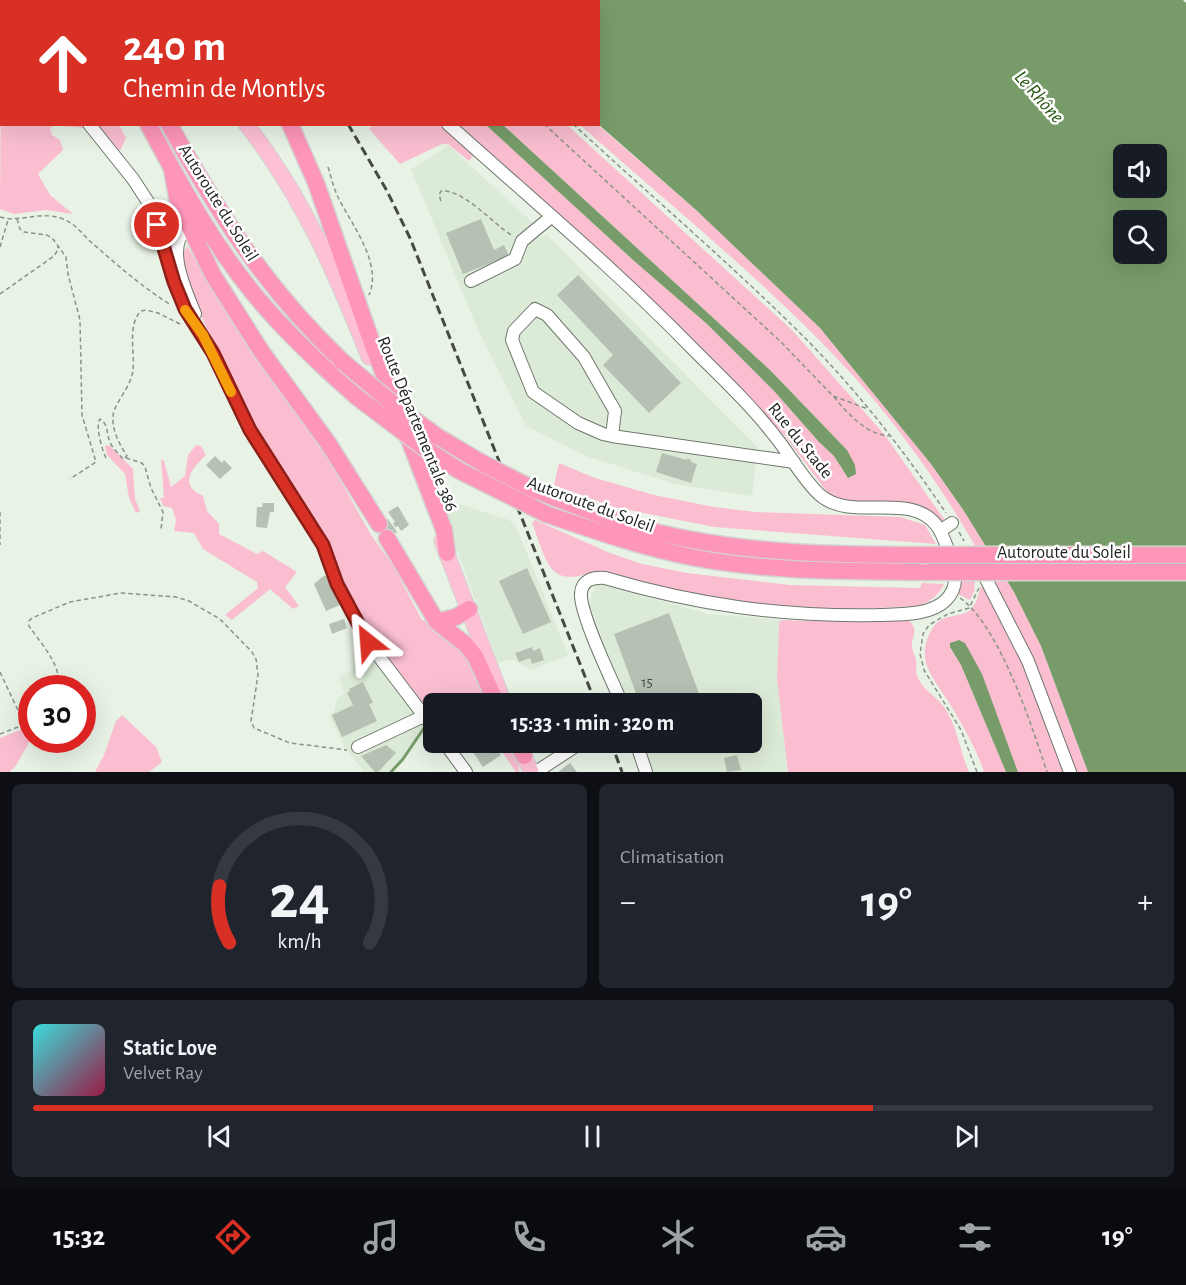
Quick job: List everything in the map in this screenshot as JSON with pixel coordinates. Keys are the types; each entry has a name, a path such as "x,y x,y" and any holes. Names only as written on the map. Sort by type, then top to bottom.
{"highway":[{"name":"Autoroute du Soleil","path":"149,126 213,238 263,305 318,362 357,397 423,447 458,470 546,514 627,542 706,560 782,568 924,572 1186,572"},
{"name":"Autoroute du Soleil","path":"172,126 209,195 255,264 302,321 343,362 398,408 438,437 537,491 632,526 700,542 784,552 919,555 1186,555"},
{"path":"291,126 316,183 373,346 444,530 447,553"},
{"path":"172,169 178,203 213,275 236,313 328,443 437,622 465,644 475,656 492,693"},
{"path":"437,622 456,617 469,609"}],"main road":[{"name":"Route Départementale 386","path":"247,126 309,218 334,271 447,553 500,693"},
{"path":"523,753 531,772"}],"street":[{"path":"91,126 134,179 150,205 174,282 191,318 203,335"},
{"name":"Rue du Stade","path":"450,126 692,347 762,420 814,489 828,501 854,508 900,508 927,515 940,531 956,573 952,592"},
{"path":"471,280 515,259 522,241 551,217"},
{"path":"189,227 178,237 177,261 203,335 250,430 323,545 337,584 368,642 423,715"},
{"path":"612,436 615,411 584,357 548,315 535,309 514,331 512,340 533,392 578,423 612,436 794,462"},
{"path":"940,531 952,523"},
{"path":"984,575 1028,661 1070,772"},
{"path":"617,693 583,609 581,591 584,583 590,579 605,578 660,594 714,604 804,615 888,615 918,612 936,607 946,601 952,592"},
{"path":"358,747 423,716"},
{"path":"452,753 466,772"},
{"path":"536,772 565,753"},
{"path":"640,753 646,772"}],"path":[{"path":"546,126 782,342 843,409 871,432 890,436"},
{"path":"575,126 807,340 869,409 915,467 968,548"},
{"path":"328,167 337,194 358,231 370,264 372,282 370,295 358,302"},
{"path":"441,201 439,195 441,191 450,192 474,206 505,232 522,241"},
{"path":"0,217 17,219 45,215 71,222 144,287 191,318 180,325 158,313 146,310 141,311 136,317 132,377 113,417 117,441 127,456 126,458"},
{"path":"0,247 8,219"},
{"path":"17,219 20,229 24,232 47,235 53,239 66,257 68,274 78,307 82,360 82,415 96,462 70,479"},
{"path":"0,294 54,256 58,246"},
{"path":"833,396 869,409"},
{"path":"106,458 101,447 97,424 100,419 109,433 110,443 123,459 142,463 145,467 152,493 163,512 161,530"},
{"path":"0,512 0,545"},
{"path":"977,772 961,730 924,670 920,654 923,634 929,625 943,616 971,606 984,575"},
{"path":"952,592 971,606 987,627 1006,664 1047,772"},
{"path":"58,675 47,650 29,626 32,618 70,602 121,593 176,597 213,613 252,652 258,666 251,721 254,728 290,743 343,751 358,747"},
{"path":"0,672 18,710"},
{"path":"0,734 13,730 18,726"}],"shaded area":[{"path":"1,126 52,126 50,129 52,135 60,140 63,150 38,174 50,195 73,214 46,210 14,214 0,209"},
{"path":"96,126 120,126 126,138 120,151"},
{"path":"372,126 487,126 633,260 707,324 775,392 834,456 848,478 854,472 847,450 771,371 504,126 568,126 792,330 884,434 946,522 942,527 935,518 839,501 827,492 785,436 665,313 484,152 472,157 469,161 448,144 442,144 400,164 369,129"},
{"path":"581,126 599,126 695,209 820,328 931,464 964,511 1014,592 1041,646 1088,772 1076,772 1056,717 1010,611 983,559 920,460 885,413 847,369 783,305"},
{"path":"449,146 532,222 529,230 538,238 547,235 759,449 752,496 675,484 586,456 526,426 478,330 411,169"},
{"path":"187,246 234,324 329,460 371,535 400,575 422,620 428,622 467,654 487,693 423,693 423,711 371,639 264,448 221,360 188,286 183,254"},
{"path":"109,445 133,469 135,499 140,511 136,513 129,498 125,474 107,455 105,446"},
{"path":"196,445 201,446 206,455 192,471 189,481 195,491 203,496 207,511 219,524 219,534 257,554 263,551 297,572 285,587 299,606 293,609 270,589 232,620 225,615 258,588 257,582 203,549 194,533 174,531 176,520 172,508 163,506 160,498 164,498 161,459 164,461 171,487 185,476 188,455"},
{"path":"559,463 595,478 654,495 714,507 755,512 900,517 925,525 936,544 714,527 614,507 554,485"},
{"path":"438,497 509,520 516,526 568,655 531,670 514,660 498,663"},
{"path":"535,520 610,553 642,564 687,573 790,585 920,588 922,583 944,584 934,598 919,606 829,610 796,609 695,597 595,571 567,577 551,568 532,523"},
{"path":"961,578 975,579 974,592 970,600 958,594"},
{"path":"600,584 708,614 781,620 777,679 788,772 654,772 646,753 762,753 762,693 623,693 589,604 595,586"},
{"path":"981,586 992,600 1034,688 1065,772 1018,772 996,714 959,640 950,643 950,647 961,665 1006,772 984,772 964,728 929,670 925,649 931,632 940,620 969,611 977,600"},
{"path":"907,619 914,627 912,648 916,659 917,675 925,689 949,715 969,772 788,772 777,679 781,620"},
{"path":"373,655 423,727 400,761 389,772 364,772 344,746 329,716 334,711 337,698 345,693 339,678"},
{"path":"122,715 156,747 162,762 149,772 95,772 104,755 116,721"},
{"path":"18,731 18,753 23,753 15,767 9,772 0,772 0,738"},
{"path":"503,753 515,753 519,761 519,772 516,772"}],"water":[{"name":"Le Rhône","path":"600,0 1183,0 1186,3 1186,772 1088,772 1041,646 1014,592 964,511 931,464 820,328 695,209 600,126"},
{"path":"487,126 504,126 771,371 847,450 855,465 856,474 848,478 834,456 775,392 707,324 633,260"},
{"path":"959,640 965,643 982,674 1018,772 1006,772 961,665 950,647 950,643"}],"building":[{"path":"481,219 494,250 504,245 509,256 463,274 446,233"},
{"path":"578,275 681,383 649,413 603,365 613,355 557,295"},
{"path":"662,453 687,460 687,458 697,464 691,483 656,472"},
{"path":"215,456 222,463 224,460 232,468 220,479 206,465"},
{"path":"263,503 274,503 274,512 270,512 267,528 256,527 257,507 262,507"},
{"path":"398,506 409,525 401,531 398,526 395,527 393,523 395,522 388,512"},
{"path":"388,519 397,532 383,541 374,527"},
{"path":"527,568 551,622 523,634 499,581"},
{"path":"329,574 342,604 326,611 314,584"},
{"path":"669,613 699,693 636,693 614,634"},
{"path":"344,619 347,628 332,634 329,624"},
{"path":"532,647 533,651 540,648 544,660 532,664 530,658 519,662 515,653"},
{"path":"363,682 373,703 369,704 377,721 342,737 332,715 353,705 347,693 349,689"},
{"path":"386,745 396,753 378,772 375,772 361,756"},
{"path":"473,753 499,753 501,755 483,767"},
{"path":"737,755 741,770 727,772 724,758"},
{"path":"570,763 577,772 558,772"}],"waterway":[{"path":"391,772 423,729"}],"railway":[{"path":"349,126 387,191 410,238 592,693"},
{"path":"615,753 622,772"}],"slow traffic":[{"path":"185,310 203,335 231,392"}],"route":[{"path":"157,225 181,302 213,353 250,430 323,545 337,584 368,642"}]}
